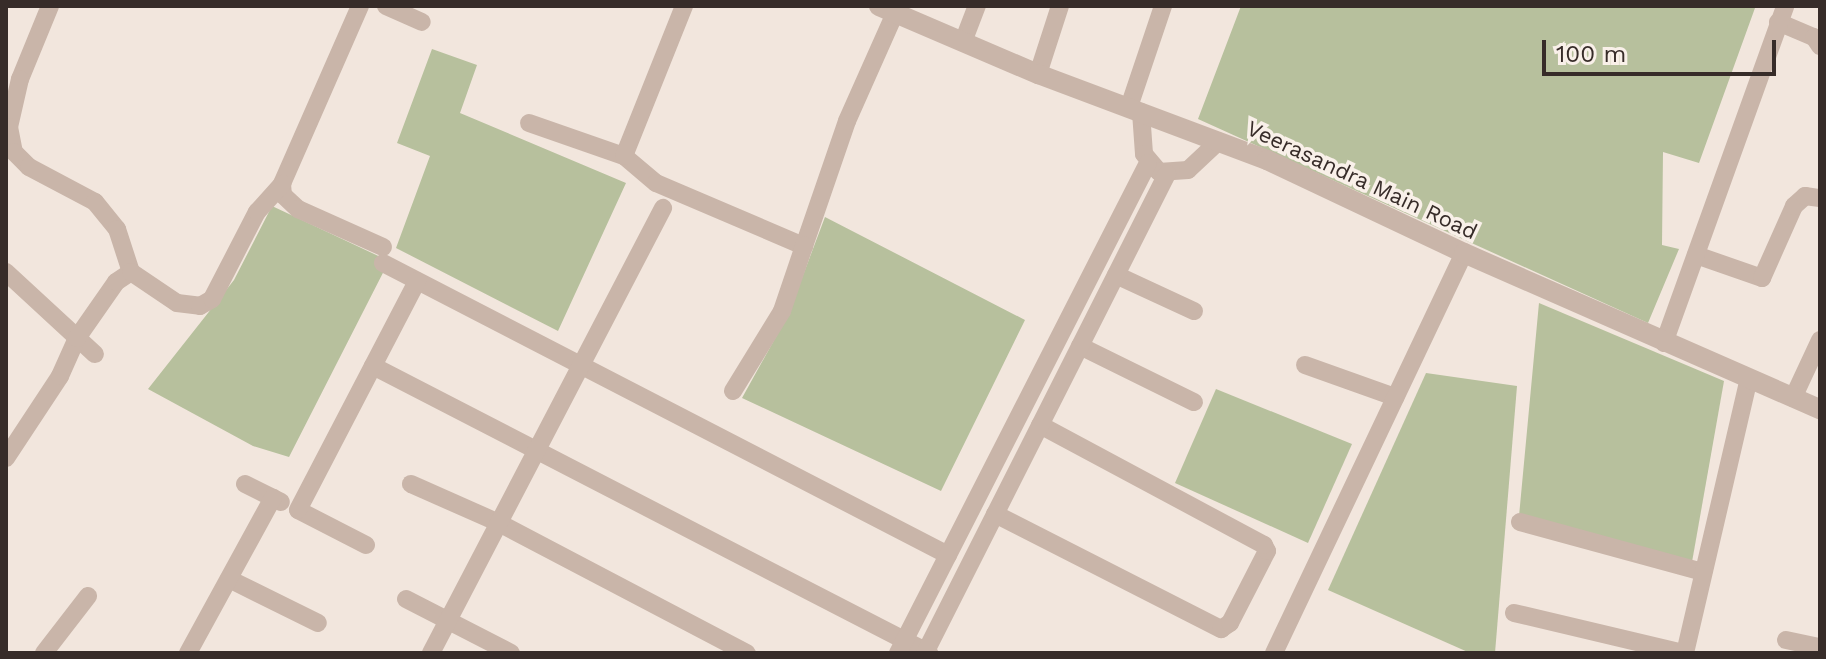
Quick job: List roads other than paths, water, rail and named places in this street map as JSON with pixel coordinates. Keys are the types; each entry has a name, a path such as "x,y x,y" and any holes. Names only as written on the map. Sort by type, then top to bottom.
{"street":[{"path":"50,6 20,79 9,127 14,152 29,167 95,202 117,229 131,272 177,303 200,306 212,299 257,212 282,184 360,6"},
{"path":"386,6 422,22"},
{"path":"624,156 684,6"},
{"path":"963,42 977,6"},
{"path":"1038,74 1060,6"},
{"path":"901,647 1148,163 1135,110 1163,6"},
{"path":"733,391 782,311 889,9"},
{"name":"Veerasandra Main Road","path":"889,9 1038,74 1219,141 1664,343 1820,409"},
{"path":"1664,343 1781,14 1814,37 1820,46"},
{"path":"529,123 624,156 656,183 804,246"},
{"path":"1148,163 1167,174 1188,170 1219,141"},
{"path":"373,366 537,450 901,647 926,652 1167,174"},
{"path":"282,184 283,195 298,209 383,255 417,281 948,555"},
{"path":"1696,255 1762,278 1794,206 1805,196 1820,198"},
{"path":"431,653 663,208"},
{"path":"1103,251 1119,268 1194,311"},
{"path":"1274,653 1464,253"},
{"path":"6,272 95,354"},
{"path":"6,458 60,376 77,338 116,282 131,272"},
{"path":"298,510 417,281"},
{"path":"1793,398 1820,340"},
{"path":"1080,346 1194,402"},
{"path":"1305,365 1395,397"},
{"path":"1514,613 1684,653 1749,379"},
{"path":"995,514 1221,629 1236,611 1267,551 1264,545 1040,425"},
{"path":"245,484 366,545"},
{"path":"411,484 499,523 747,653"},
{"path":"193,651 273,498"},
{"path":"1520,522 1703,572"},
{"path":"229,579 318,623"},
{"path":"44,653 88,596"},
{"path":"406,599 511,653"},
{"path":"1786,640 1820,647"}]}
